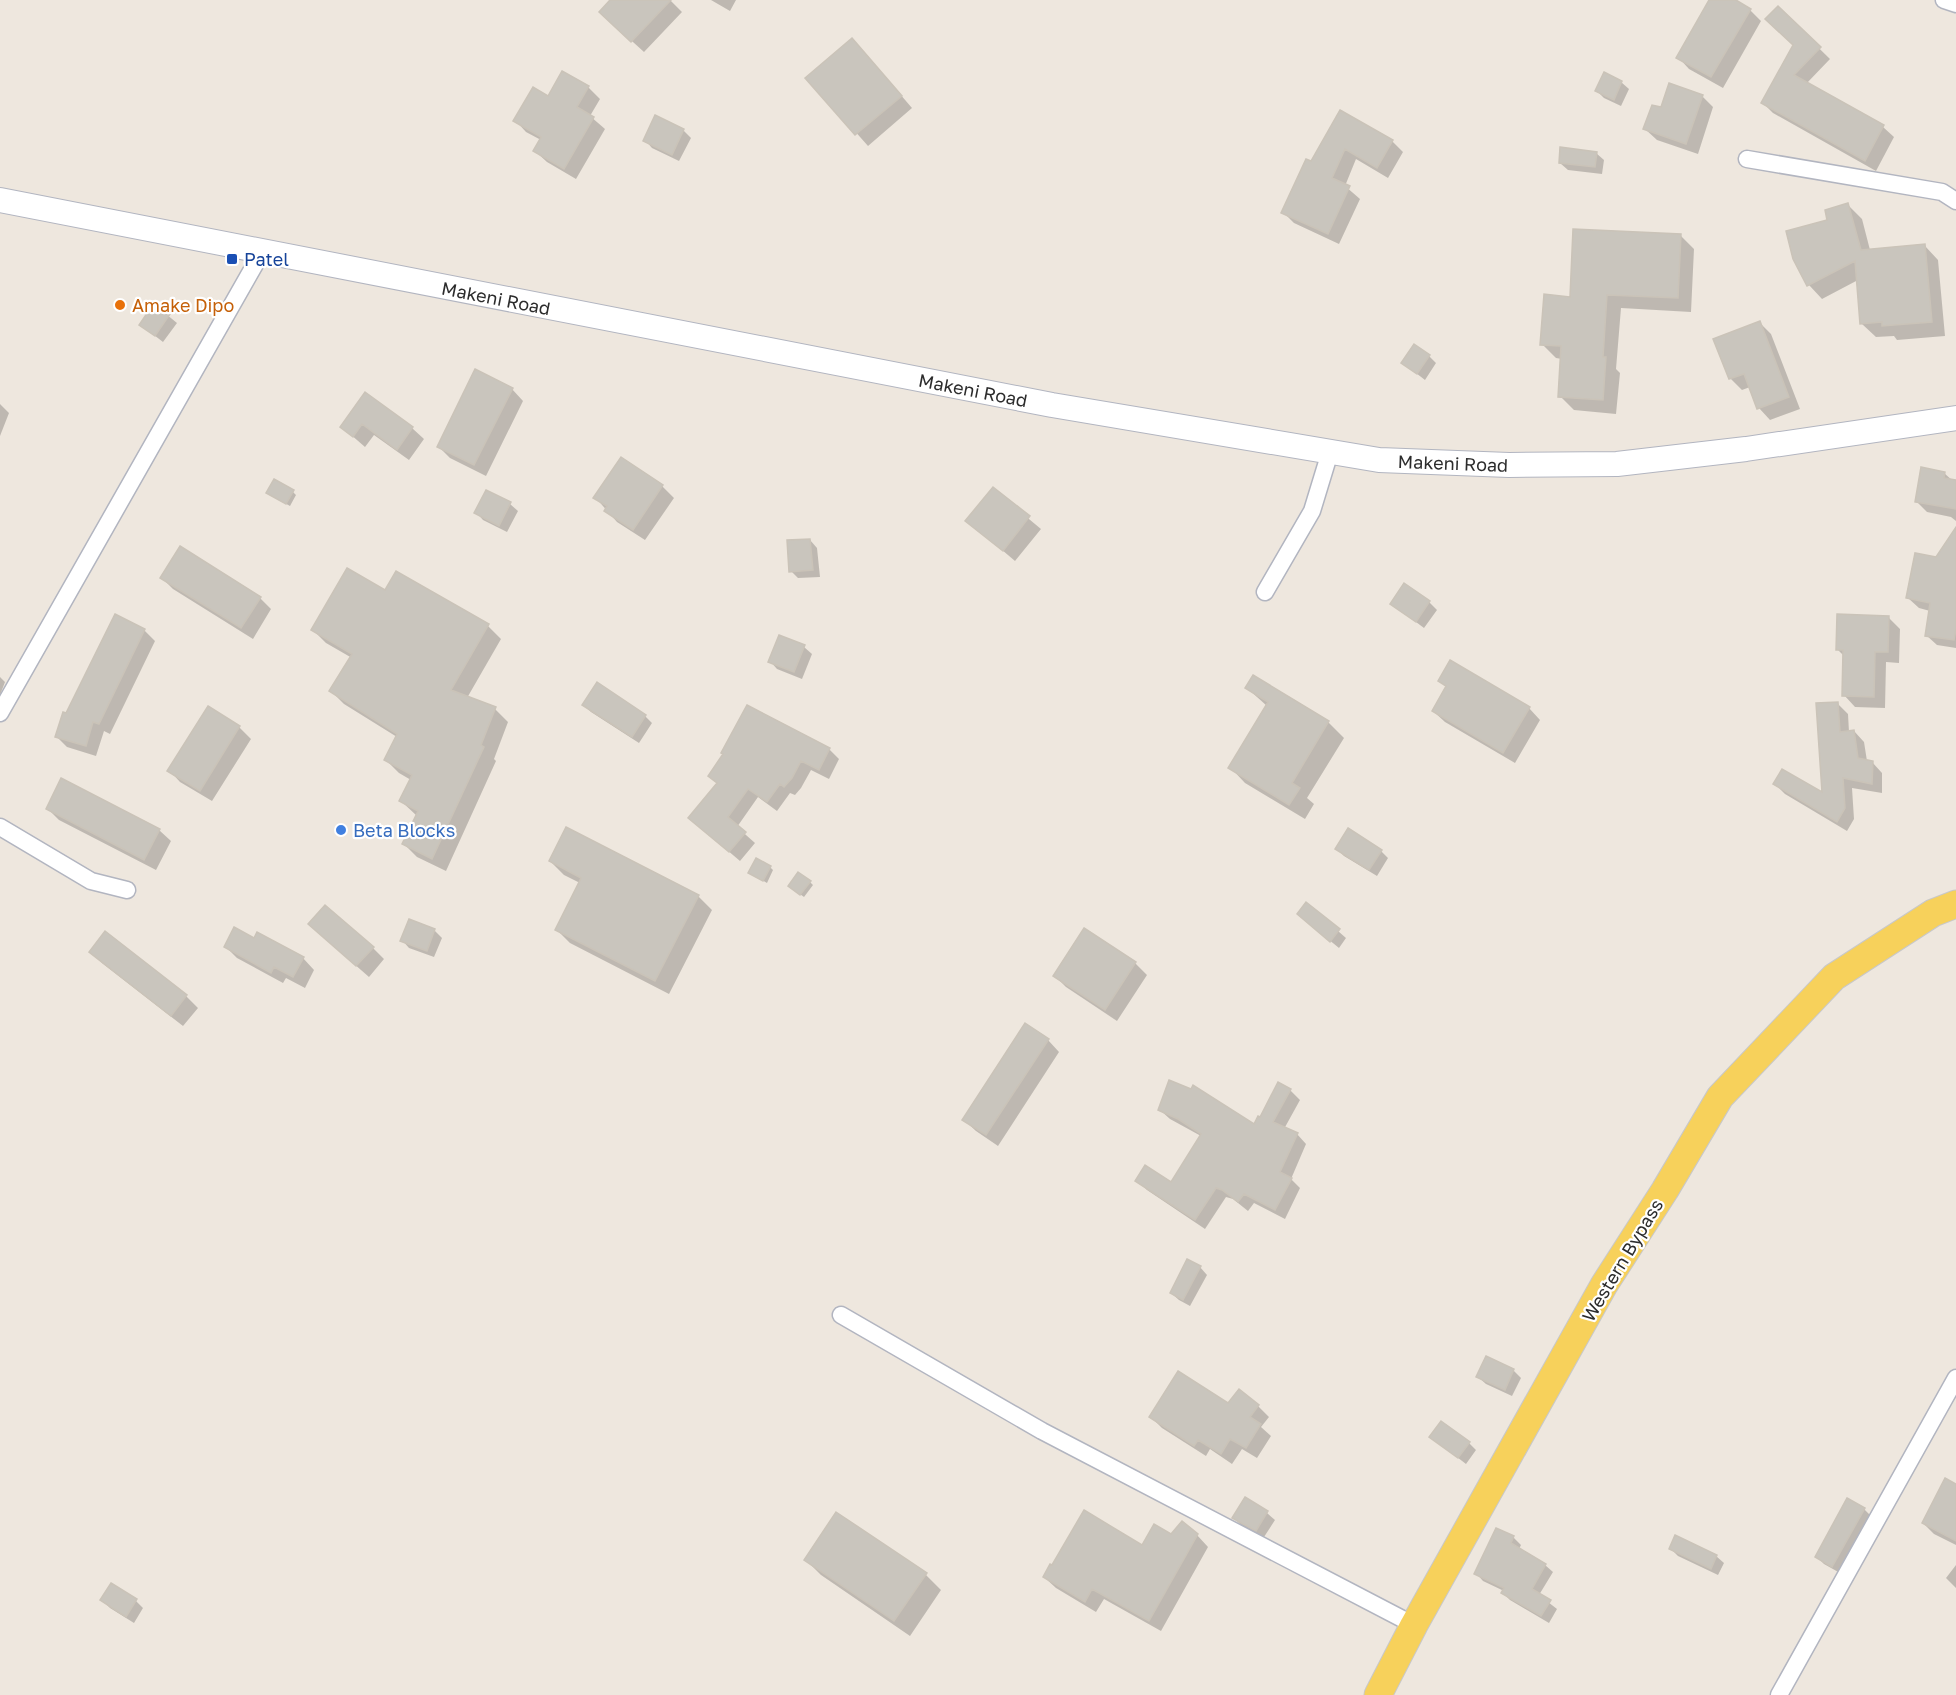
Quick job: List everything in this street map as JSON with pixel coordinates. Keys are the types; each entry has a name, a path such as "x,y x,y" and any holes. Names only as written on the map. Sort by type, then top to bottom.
{"main road":[{"name":"Makeni Road","path":"0,200 1052,405 1379,460 1509,465 1617,464 1746,449 1956,418"},
{"name":"Western Bypass","path":"1378,1695 1414,1625 1604,1285 1665,1190 1720,1097 1834,977 1933,913 1956,904"}],"street":[{"path":"1944,0 1956,4"},
{"path":"1747,159 1942,192 1956,201"},
{"path":"0,713 262,252"},
{"path":"1265,592 1312,512 1330,452"},
{"path":"0,827 91,882 128,890"},
{"path":"841,1315 1042,1431 1414,1625"},
{"path":"1779,1695 1956,1378"}],"building":[{"path":"610,0 671,0 631,42 599,12"},
{"path":"1709,0 1736,0 1751,9 1711,77 1676,58"},
{"path":"1778,6 1821,47 1794,75 1884,125 1865,161 1761,103 1793,45 1765,19"},
{"path":"852,38 902,96 855,135 805,78"},
{"path":"562,71 589,86 577,107 594,117 564,169 533,151 541,137 513,121 533,87 548,96"},
{"path":"1604,72 1622,81 1614,100 1595,91"},
{"path":"1669,83 1703,95 1686,144 1643,129 1652,105 1661,107"},
{"path":"1340,110 1393,140 1377,168 1345,149 1332,178 1350,186 1328,234 1281,213 1306,159 1311,161"},
{"path":"655,115 684,129 672,155 643,141"},
{"path":"1560,147 1597,152 1595,167 1559,163"},
{"path":"1848,203 1861,250 1925,244 1932,322 1882,326 1882,322 1860,324 1855,261 1807,286 1793,259 1786,231 1827,220 1825,210"},
{"path":"1573,229 1681,234 1678,298 1607,295 1603,400 1558,397 1561,346 1540,345 1544,294 1570,297"},
{"path":"154,303 170,314 155,336 139,325"},
{"path":"1760,321 1789,397 1757,409 1744,374 1729,379 1713,339"},
{"path":"1414,344 1430,355 1417,374 1401,363"},
{"path":"475,369 513,388 474,465 437,447"},
{"path":"365,392 413,427 397,450 362,424 353,437 340,427"},
{"path":"621,457 663,485 633,530 604,511 607,506 593,498"},
{"path":"1921,467 1945,472 1944,478 1956,480 1956,509 1915,502"},
{"path":"274,479 294,490 286,504 266,493"},
{"path":"993,487 1030,516 1003,551 965,521"},
{"path":"486,490 511,502 499,526 474,513"},
{"path":"1956,527 1956,629 1954,640 1925,636 1930,603 1906,598 1915,553 1936,557"},
{"path":"810,539 813,570 789,572 787,540"},
{"path":"180,546 261,597 241,628 160,578"},
{"path":"347,568 385,590 396,571 489,624 451,690 496,707 481,745 484,747 432,859 402,844 418,811 399,801 412,775 384,760 397,734 329,691 352,654 311,630"},
{"path":"1404,583 1430,601 1416,622 1390,604"},
{"path":"115,614 145,629 99,724 93,722 86,746 55,737 63,712 66,713"},
{"path":"1837,614 1889,616 1888,652 1875,652 1874,697 1842,696 1843,650 1836,650"},
{"path":"779,635 805,645 794,672 768,662"},
{"path":"1450,660 1530,707 1503,753 1432,711 1446,686 1438,681"},
{"path":"1253,675 1329,721 1292,783 1300,788 1289,805 1228,768 1268,702 1245,688"},
{"path":"597,682 646,715 632,737 582,705"},
{"path":"1838,702 1840,732 1854,730 1858,758 1873,761 1872,784 1843,778 1845,808 1837,822 1773,784 1782,769 1822,792 1816,703"},
{"path":"747,705 830,748 819,770 801,761 792,778 784,787 780,784 767,802 748,789 728,817 746,832 729,852 688,818 717,783 708,776 723,754 721,753"},
{"path":"208,706 240,726 200,791 167,771"},
{"path":"61,778 160,829 144,860 46,809"},
{"path":"566,827 699,895 655,981 555,930 581,878 549,861"},
{"path":"1348,828 1382,850 1369,870 1335,849"},
{"path":"756,858 771,866 763,881 748,873"},
{"path":"798,872 811,881 800,895 788,886"},
{"path":"1306,902 1340,929 1330,942 1297,914"},
{"path":"325,905 374,947 356,966 308,924"},
{"path":"409,919 435,929 427,951 400,941"},
{"path":"234,927 254,938 257,932 304,957 293,977 274,967 271,973 224,947"},
{"path":"1084,928 1136,962 1105,1010 1053,976"},
{"path":"105,931 187,995 171,1016 89,952"},
{"path":"1025,1023 1049,1039 986,1135 962,1120"},
{"path":"1169,1080 1191,1089 1193,1085 1254,1124 1278,1082 1291,1089 1273,1122 1298,1133 1280,1172 1292,1178 1275,1210 1244,1194 1238,1202 1216,1188 1195,1220 1135,1181 1145,1165 1171,1182 1201,1134 1178,1119 1158,1110"},
{"path":"1187,1259 1201,1266 1183,1300 1170,1293"},
{"path":"1486,1356 1514,1369 1505,1390 1476,1377"},
{"path":"1178,1371 1228,1403 1239,1389 1259,1405 1250,1417 1261,1424 1246,1448 1230,1439 1221,1454 1198,1440 1194,1446 1149,1417"},
{"path":"1441,1421 1470,1442 1458,1458 1429,1437"},
{"path":"1945,1478 1956,1484 1956,1541 1922,1523"},
{"path":"1245,1497 1268,1511 1256,1531 1232,1518"},
{"path":"1847,1498 1865,1508 1832,1567 1815,1557"},
{"path":"1084,1510 1142,1545 1154,1524 1171,1534 1182,1521 1198,1534 1149,1621 1092,1589 1085,1602 1043,1577"},
{"path":"836,1512 927,1573 894,1621 804,1560"},
{"path":"1496,1528 1514,1536 1511,1543 1546,1564 1532,1589 1551,1600 1541,1616 1501,1593 1504,1588 1474,1574"},
{"path":"1675,1535 1717,1555 1711,1569 1669,1549"},
{"path":"111,1583 137,1599 126,1617 100,1600"}],"place":[{"name":"Patel","path":"232,259"},
{"name":"Amake Dipo","path":"120,305"},
{"name":"Beta Blocks","path":"341,830"}]}
